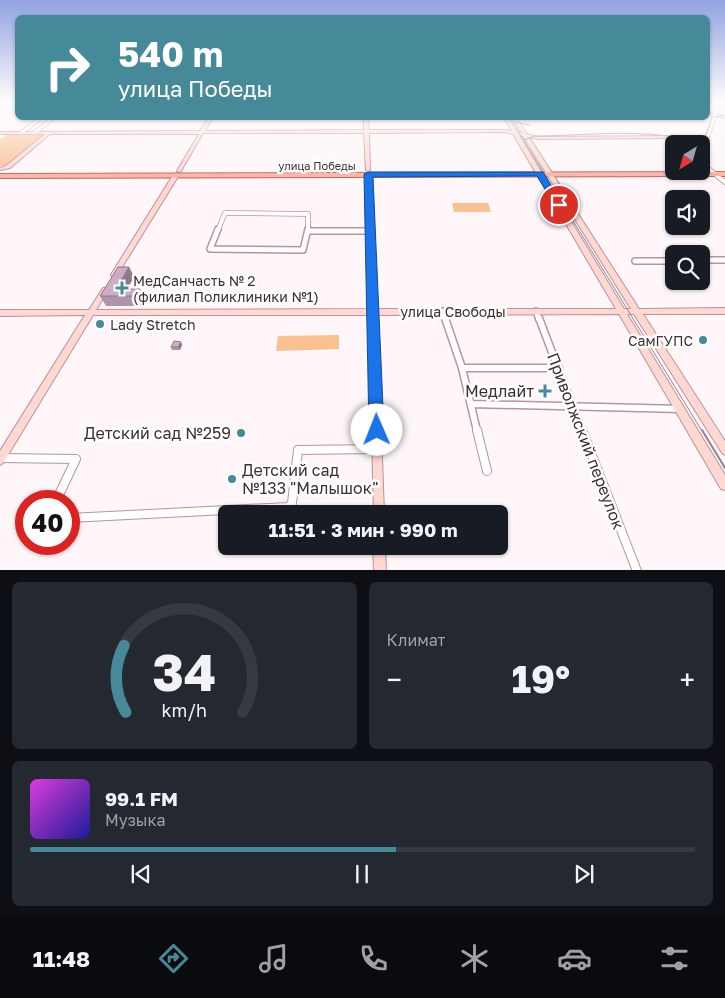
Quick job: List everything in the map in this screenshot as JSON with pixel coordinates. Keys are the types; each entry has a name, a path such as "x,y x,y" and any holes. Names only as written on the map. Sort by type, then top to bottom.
{"main road":[{"name":"улица Победы","path":"0,170 57,173 712,172 725,170"},
{"name":"улица Победы","path":"571,172 665,170"},
{"name":"улица Победы","path":"712,172 725,174"},
{"name":"улица Победы","path":"0,176 57,173"}],"street":[{"path":"21,133 28,128"},
{"path":"34,133 41,128"},
{"path":"1,459 178,173 203,128"},
{"path":"366,128 374,311 379,505"},
{"path":"512,128 636,310 725,450"},
{"path":"520,128 543,172 621,310 682,409 725,484"},
{"path":"0,133 515,132 538,138 665,138"},
{"path":"0,138 6,133"},
{"path":"0,170 8,167 49,133"},
{"path":"712,172 725,182"},
{"path":"226,214 308,214 308,231 303,250 210,249 226,214"},
{"path":"308,231 371,231"},
{"path":"710,260 725,260"},
{"path":"635,261 665,261"},
{"path":"443,311 472,404 487,470"},
{"name":"Приволжский переулок","path":"536,311 575,406 611,511 636,570"},
{"name":"улица Свободы","path":"0,313 725,311"},
{"path":"462,368 559,368"},
{"path":"472,404 682,409"},
{"path":"80,517 288,507 292,503 298,450 377,449"},
{"path":"1,459 76,459 61,490"},
{"path":"379,555 380,570"}],"shaded area":[{"path":"46,134 8,166 0,166 0,139 7,135"},
{"path":"452,203 488,203 491,212 454,212"},
{"path":"339,335 339,349 276,351 278,336"}],"building":[{"path":"118,267 129,267 116,289 140,289 136,296 100,296"},
{"path":"174,341 181,342 178,347 171,347"}],"tram line":[{"path":"516,128 702,431"},
{"path":"524,140 535,136 618,133 651,134 686,140 700,140 705,138 708,128"},
{"path":"702,430 725,468"}],"place":[{"name":"МедСанчасть № 2 (филиал Поликлиники №1)","path":"122,288"},
{"name":"Lady Stretch","path":"100,324"},
{"name":"СамГУПС","path":"703,340"},
{"name":"Медлайт","path":"545,391"},
{"name":"Детский сад №259","path":"241,433"},
{"name":"Детский сад №133 \"Малышок\"","path":"232,479"}],"route":[{"path":"377,430 369,174 540,174 559,205"}]}
